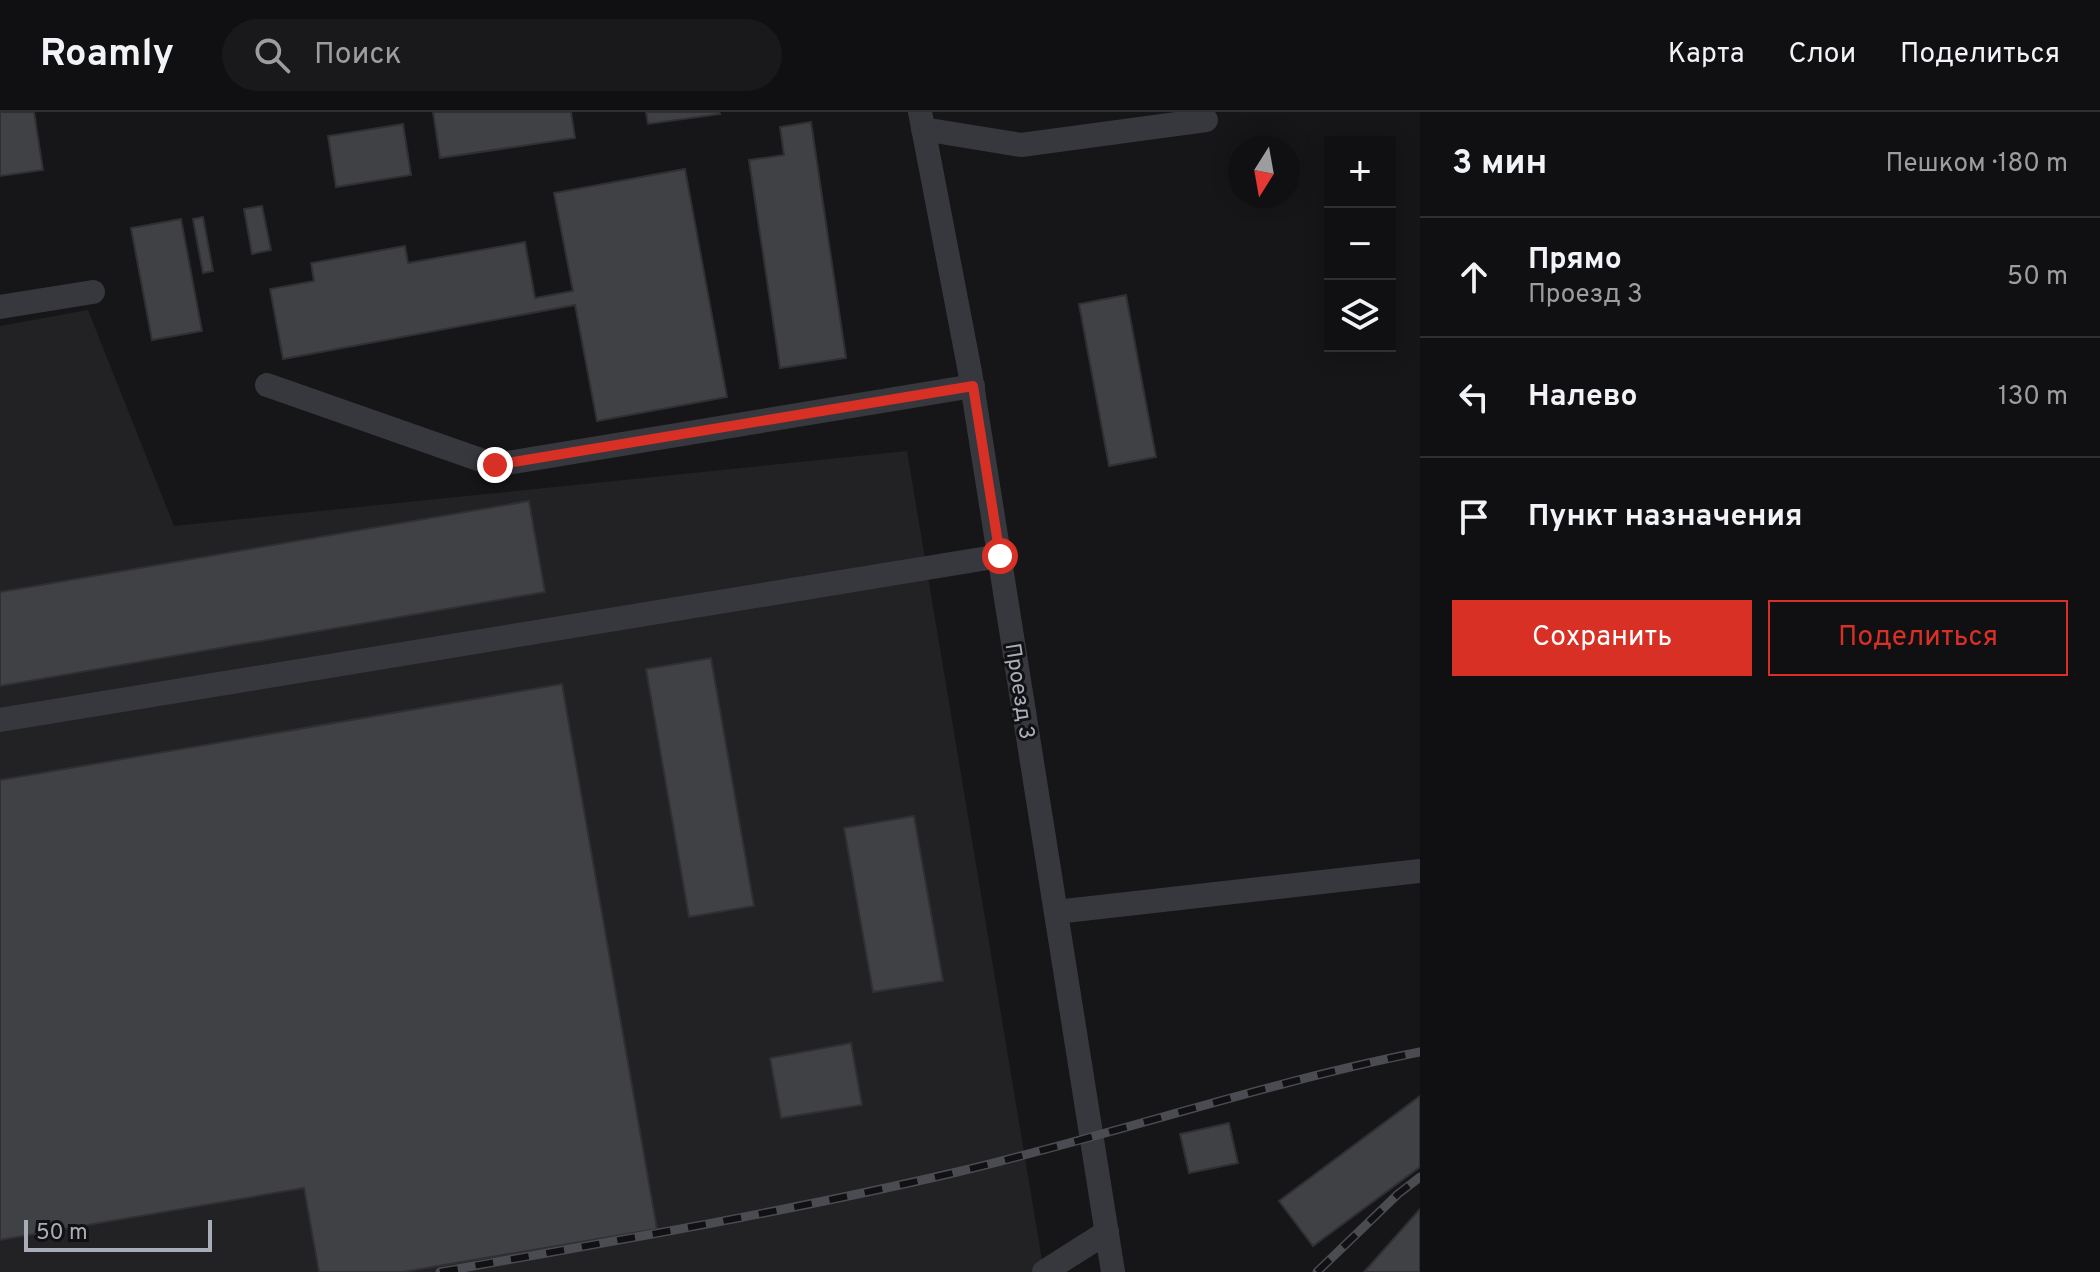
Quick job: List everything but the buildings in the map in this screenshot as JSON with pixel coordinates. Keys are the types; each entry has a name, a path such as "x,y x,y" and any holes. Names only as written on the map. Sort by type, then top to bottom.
{"street":[{"path":"922,121 1021,145 1206,120"},
{"name":"Проезд 3","path":"922,121 973,386 1113,1272"},
{"path":"0,307 93,292"},
{"path":"267,385 495,465 973,386"},
{"path":"0,720 1000,556"},
{"path":"1056,912 1420,871"},
{"path":"1044,1272 1107,1232"}],"shaded area":[{"path":"88,310 174,526 907,451 1044,1272 0,1272 0,326"}],"railway":[{"path":"440,1272 893,1187 1304,1079 1420,1052"},
{"path":"1317,1272 1398,1194 1420,1177"}],"route":[{"path":"495,465 973,386 1000,556"}]}
